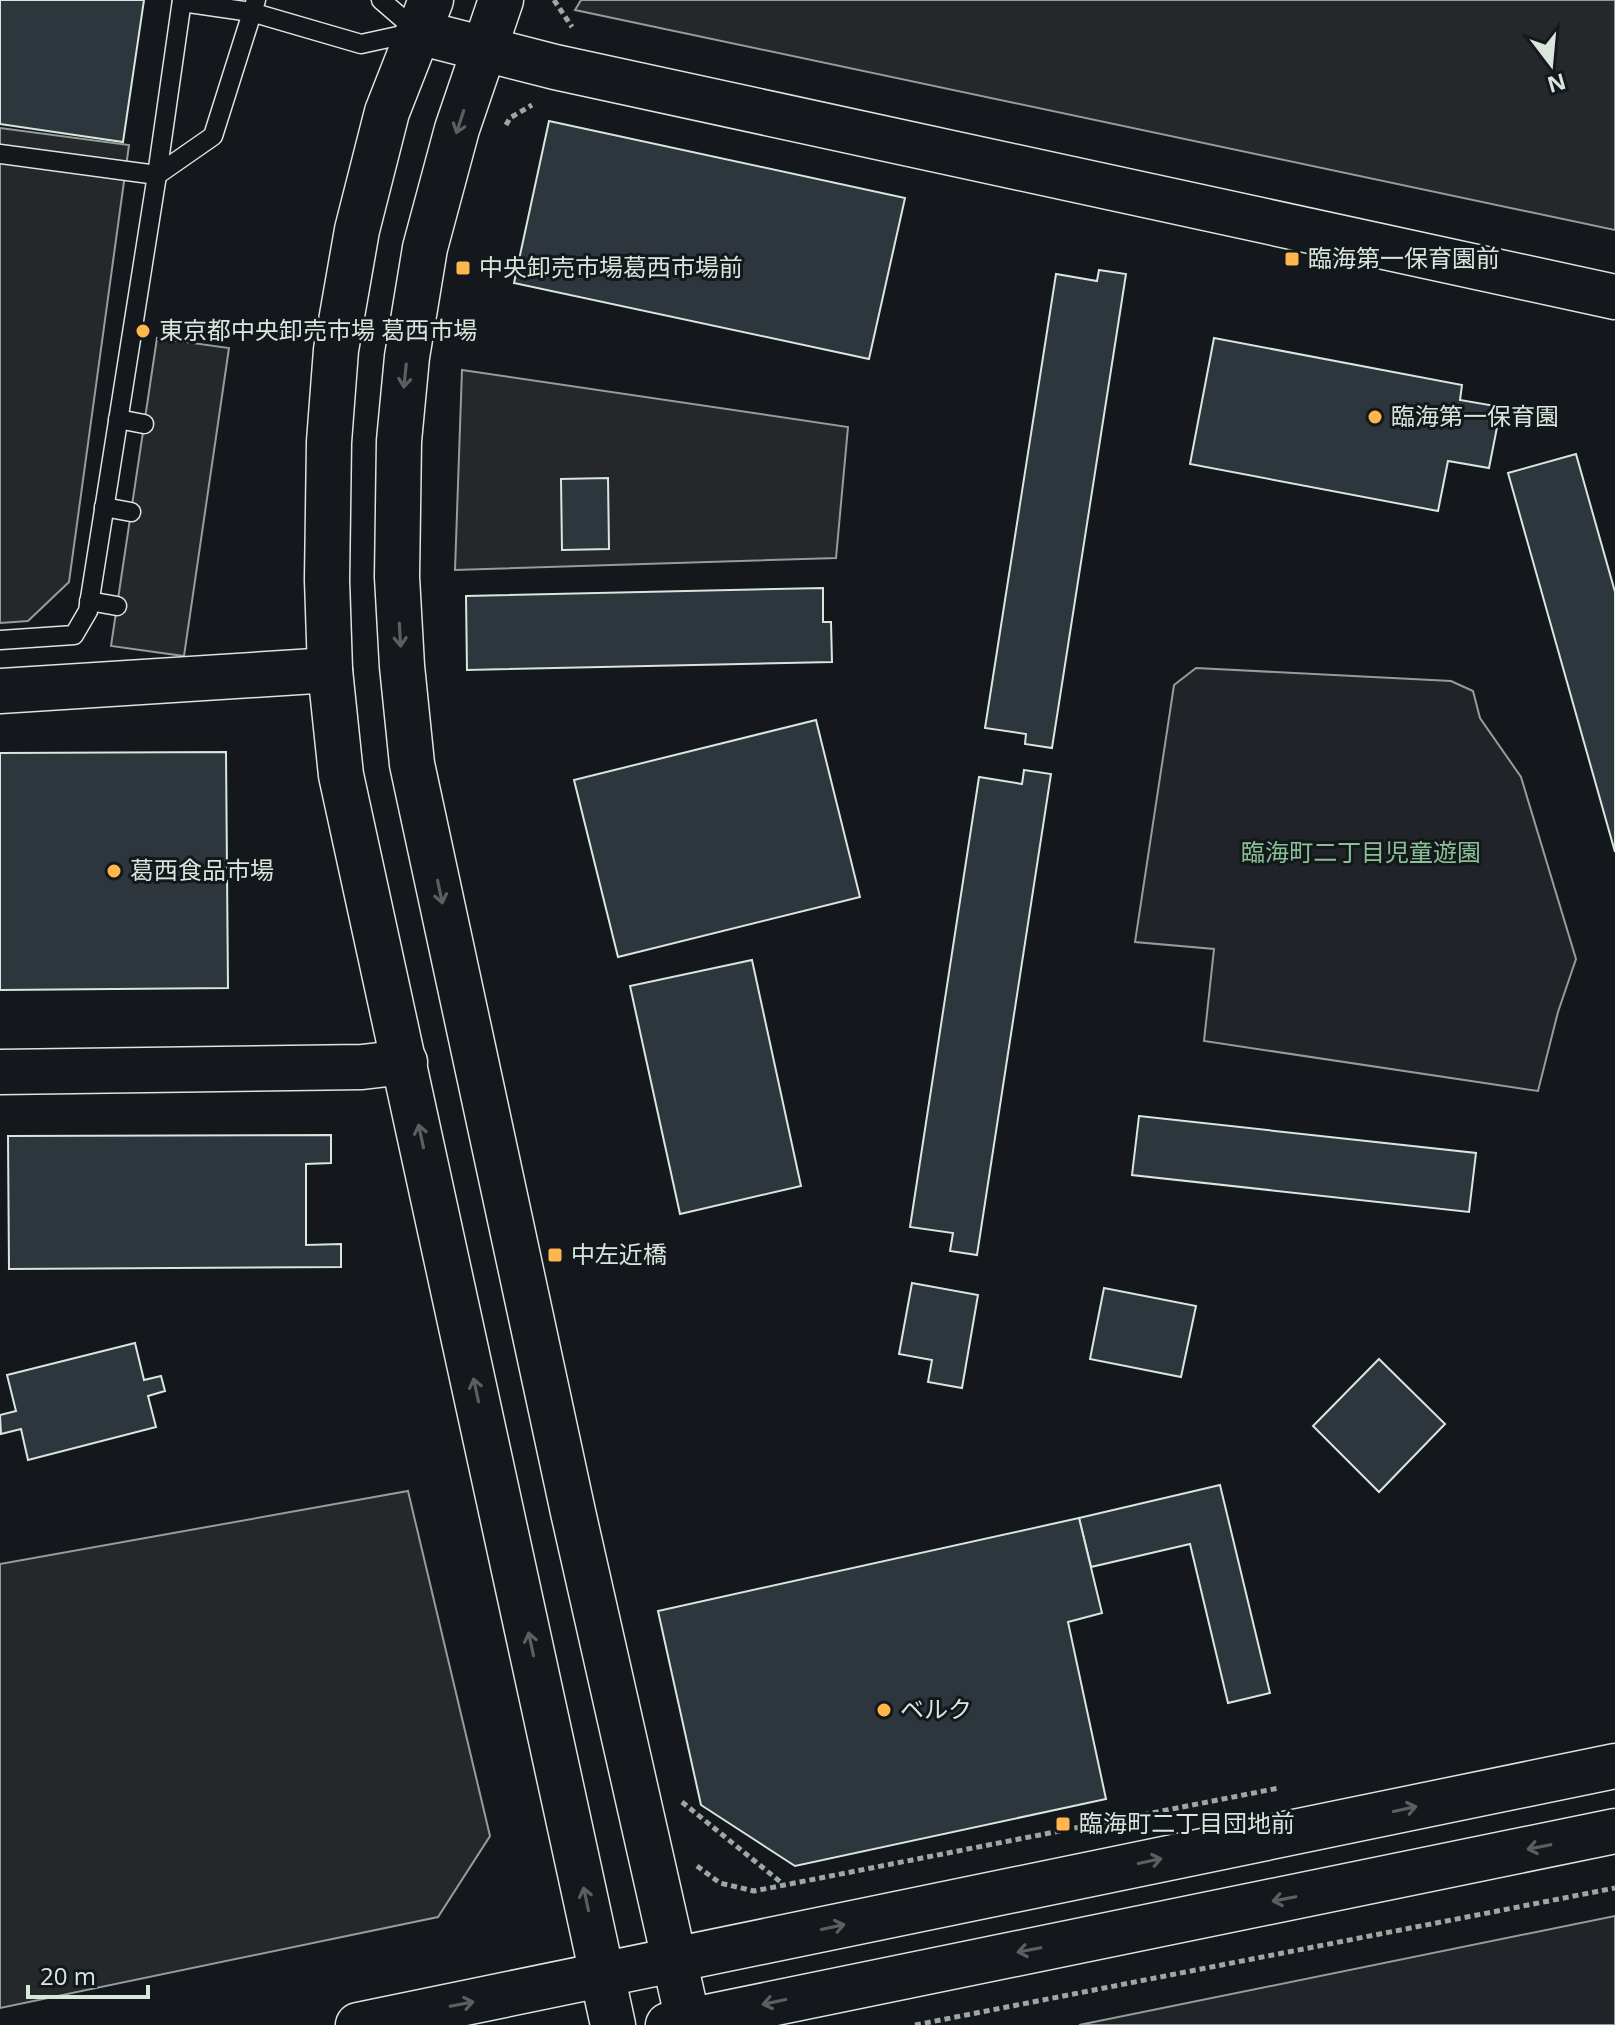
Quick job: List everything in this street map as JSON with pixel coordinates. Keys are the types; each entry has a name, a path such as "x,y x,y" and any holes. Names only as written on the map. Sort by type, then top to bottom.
{"street":[{"path":"501,0 457,129 425,248 407,357 399,441 397,577 402,666 416,780 573,1512 674,1959 681,2024 1615,1831"},
{"path":"613,2025 341,775 330,670 327,580 329,458 336,350 357,230 387,112 424,16 485,48 586,73 1615,297"},
{"path":"0,691 330,670"},
{"path":"0,1072 362,1067 405,1062"},
{"path":"358,2025 1615,1766"}],"lane":[{"path":"381,0 424,16"},
{"path":"0,640 74,635 88,611 182,1 254,6 361,44 424,16"},
{"path":"0,154 157,175 213,136 254,6"},
{"path":"118,419 144,424"},
{"path":"104,507 131,512"},
{"path":"89,601 117,606"}],"path":[{"path":"554,0 574,29"},
{"path":"503,129 510,118 536,103"},
{"path":"693,1863 720,1883 754,1891 1286,1787"},
{"path":"680,1811 677,1798 784,1884"},
{"path":"915,2025 1615,1888"}],"green space":[{"name":"臨海町二丁目児童遊園","path":"1196,668 1451,681 1473,691 1480,718 1521,777 1576,959 1558,1012 1538,1091 1204,1041 1214,949 1135,942 1174,685"},
{"path":"1615,1916 1615,2025 1079,2025"}],"shaded area":[{"path":"581,0 1615,0 1615,230 575,10"},
{"path":"0,128 129,145 69,582 28,621 0,623"},
{"path":"157,338 229,348 184,656 111,646"},
{"path":"462,370 848,427 836,558 455,570"},
{"path":"408,1491 490,1836 438,1917 0,2008 0,1564"}],"building":[{"path":"0,0 144,0 123,142 0,124"},
{"path":"549,121 905,198 869,359 514,283"},
{"path":"1099,270 1126,274 1052,748 1025,744 1026,734 985,728 1056,274 1097,281"},
{"path":"1214,338 1462,385 1460,400 1501,407 1489,468 1448,461 1438,511 1190,464"},
{"path":"1576,454 1615,592 1615,852 1508,473"},
{"path":"608,478 609,549 562,550 561,479"},
{"path":"823,588 823,622 831,622 832,662 467,670 466,596"},
{"path":"816,720 860,897 618,957 574,780"},
{"name":"葛西食品市場","path":"226,752 228,988 0,990 0,753"},
{"path":"1024,770 1051,774 977,1255 950,1251 953,1233 910,1227 979,777 1022,784"},
{"path":"752,960 801,1186 680,1214 630,986"},
{"path":"1139,1116 1476,1153 1469,1212 1132,1175"},
{"path":"331,1135 331,1163 306,1164 306,1245 341,1244 341,1267 9,1269 8,1136"},
{"path":"912,1283 978,1295 962,1388 928,1382 932,1360 899,1354"},
{"path":"1104,1288 1196,1306 1181,1377 1090,1359"},
{"path":"135,1343 144,1380 161,1376 165,1391 148,1396 156,1427 28,1460 21,1429 1,1434 0,1415 16,1411 7,1375"},
{"path":"1379,1359 1445,1424 1379,1492 1313,1426"},
{"path":"1220,1485 1270,1693 1228,1703 1190,1544 1091,1567 1079,1518"},
{"name":"ベルク","path":"1079,1518 1102,1613 1068,1622 1106,1799 795,1866 701,1805 658,1611"}],"place":[{"name":"臨海第一保育園前","path":"1292,259"},
{"name":"中央卸売市場葛西市場前","path":"463,268"},
{"name":"東京都中央卸売市場 葛西市場","path":"143,331"},
{"name":"臨海第一保育園","path":"1375,417"},
{"name":"葛西食品市場","path":"114,871"},
{"name":"中左近橋","path":"555,1255"},
{"name":"ベルク","path":"884,1710"},
{"name":"臨海町二丁目団地前","path":"1063,1824"}]}
